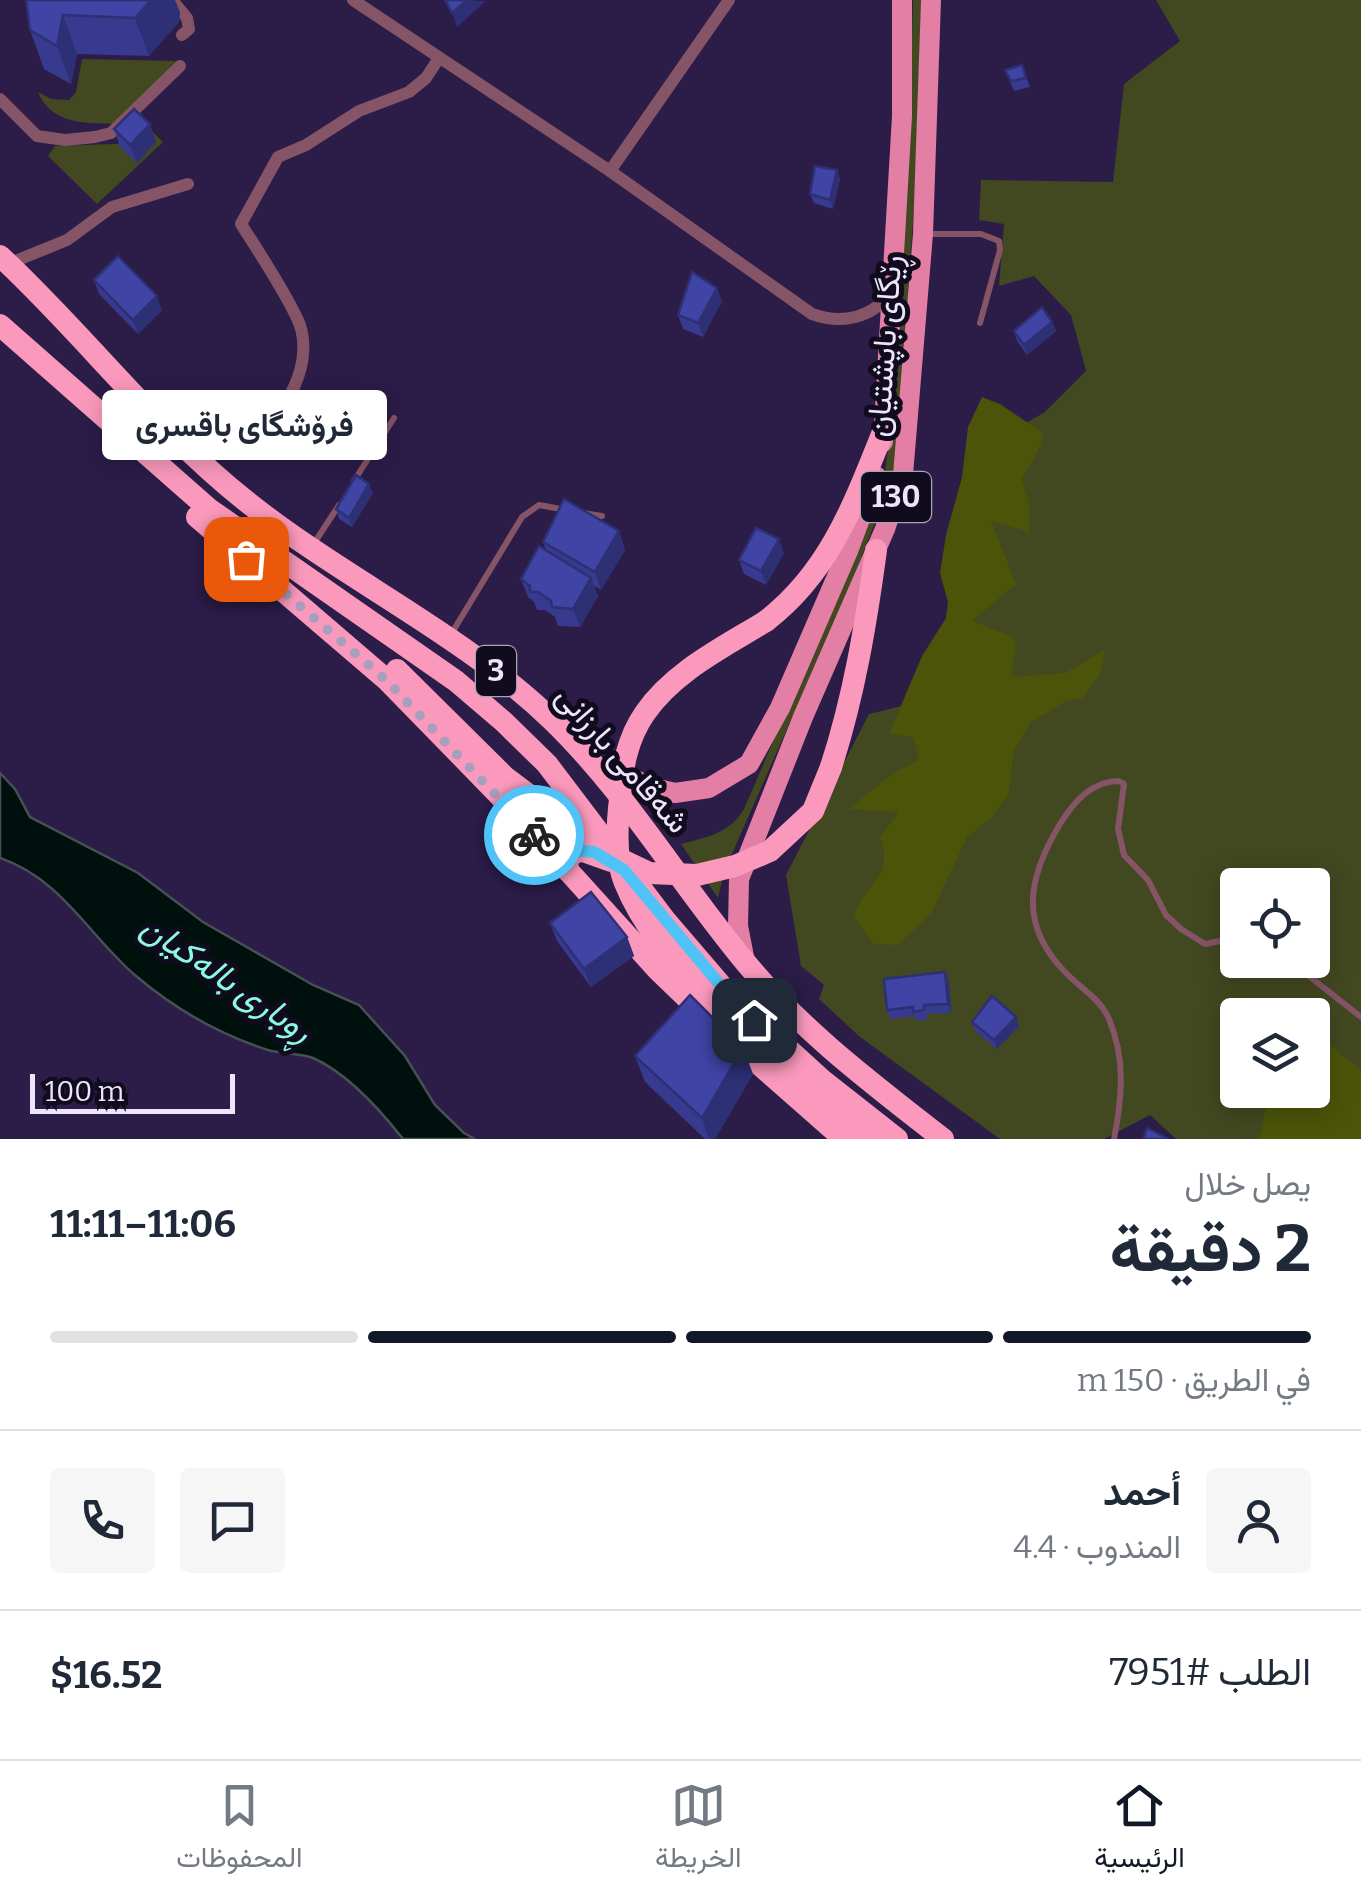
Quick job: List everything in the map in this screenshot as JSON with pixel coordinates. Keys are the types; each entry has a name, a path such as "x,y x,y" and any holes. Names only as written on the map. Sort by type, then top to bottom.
{"highway":[{"name":"شەقامی بارزانی","path":"4,260 184,450 310,550 450,637 506,678 592,762 746,964 791,1013 840,1059 943,1139"},
{"name":"شەقامی بارزانی","path":"0,325 209,510 456,682 504,722 547,764 731,998 807,1067 897,1139"},
{"path":"872,1139 752,1038 699,987 644,920 623,880 618,824 630,738 647,710 688,669 796,598 823,561 886,427"},
{"path":"156,464 166,484 187,509 367,662 718,1028 844,1139"},
{"path":"209,510 397,670 505,778 604,852 649,874 697,875 735,866 770,852 814,811 849,711 876,550"},
{"path":"536,836 556,848 607,858 642,889"},
{"path":"567,870 568,856 580,850"}],"main road":[{"name":"ڕێگای باپشتیان","path":"592,762 654,788 675,792 709,788 749,764 780,708 848,551 877,473 886,427 902,116 902,0"},
{"name":"ڕێگای باپشتیان","path":"746,964 738,926 739,879 904,474 923,234 930,0"}],"street":[{"path":"172,0 187,18 189,29 182,34"},
{"path":"352,0 610,171 812,314 832,320 862,316 894,290"},
{"path":"610,171 729,0"},
{"path":"184,450 247,438 280,410 296,382 304,353 297,318 241,224 266,175 278,157 306,145 359,111 409,92 426,78 439,58"},
{"path":"0,99 37,136 65,140 95,138 111,133 180,66"},
{"path":"4,260 68,240 112,208 188,184"}],"lane":[{"path":"923,234 981,234 999,241 1000,250 980,323"},
{"path":"352,484 394,418"},
{"path":"310,550 341,501"},
{"path":"450,637 530,509 539,505 602,516"},
{"path":"1114,1139 1123,1089 1109,1019 1101,1005 1045,948 1032,914 1032,887 1068,810 1098,784 1124,784 1118,828 1124,856 1148,880 1166,915 1180,930 1206,944 1220,941"},
{"path":"1311,978 1361,1017"}],"green space":[{"path":"913,0 921,0 917,165 896,460 849,588 724,872 718,898 681,844 724,829 744,809 883,487 891,425 908,174"},
{"path":"1156,0 1361,0 1361,1139 1176,1139 1150,1115 1104,1139 1000,1139 860,1037 819,999 824,985 801,966 786,875 869,714 926,700 1007,434 1045,412 1086,371 1071,315 1034,276 999,286 1004,224 979,220 981,180 1113,182 1124,84 1180,41"},
{"path":"82,59 176,61 117,124 61,116 44,103 38,92 51,99 69,100 76,92"},
{"path":"152,131 163,142 97,204 48,156 55,146 141,143"},
{"path":"982,397 1000,404 1043,433 1041,445 1022,479 1029,503 1030,532 991,521 1016,584 972,621 1013,637 1016,648 1011,677 1065,673 1105,650 1100,674 1082,698 1067,701 1031,722 1013,753 1009,794 991,818 967,837 932,912 898,945 873,944 854,917 884,862 880,837 899,812 849,809 892,774 919,760 913,737 889,734 922,656 946,618 948,602 940,573 946,535 962,477 968,427"},
{"path":"1330,1045 1361,1070 1361,1139 1259,1139 1266,1108 1330,1108"}],"water":[{"name":"ڕوباری بالەکیان","path":"0,773 15,789 30,817 138,873 203,922 313,985 359,1005 405,1056 435,1105 475,1139 403,1139 363,1094 326,1065 308,1056 268,1050 233,1037 151,988 119,960 58,894 22,868 0,858"}],"building":[{"path":"26,0 151,0 135,18 63,15 57,46 30,30"},
{"path":"445,0 467,0 452,13"},
{"path":"1022,65 1026,78 1011,81 1005,70"},
{"path":"134,109 150,124 130,145 114,129"},
{"path":"815,166 837,170 830,200 810,194"},
{"path":"118,256 157,296 133,320 94,280"},
{"path":"692,272 717,288 698,323 678,315"},
{"path":"1042,307 1052,322 1024,345 1014,331"},
{"path":"356,475 369,484 349,518 336,509"},
{"path":"564,499 619,531 595,572 543,542"},
{"path":"756,528 779,539 761,571 739,560"},
{"path":"217,538 250,564 239,577 207,551"},
{"path":"539,546 591,578 573,609 552,607 551,601 538,592 530,592 530,586 521,579"},
{"path":"591,892 627,937 584,969 550,923"},
{"path":"945,972 948,1004 924,1005 924,1010 913,1012 913,1007 887,1010 884,979"},
{"path":"690,995 743,1048 702,1118 635,1056"},
{"path":"992,996 1016,1017 994,1040 972,1022"},
{"path":"1147,1128 1167,1138 1167,1139 1143,1139"}],"way so far":[{"path":"246,559 388,682 534,835"}],"place":[{"name":"فرۆشگای باقسری","path":"246,559"}],"route":[{"path":"534,835 556,848 594,852 624,870 754,1020"}]}
